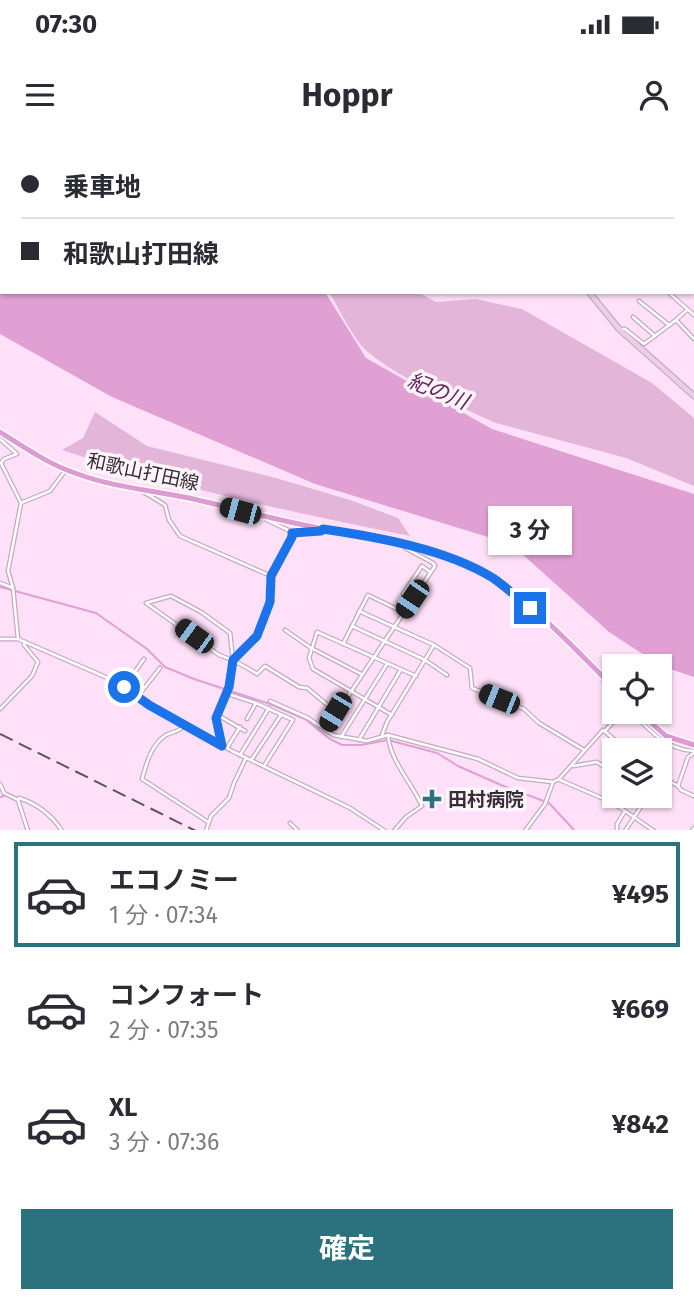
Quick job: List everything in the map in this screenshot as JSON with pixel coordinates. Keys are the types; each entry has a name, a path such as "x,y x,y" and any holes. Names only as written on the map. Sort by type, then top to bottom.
{"main road":[{"path":"591,294 619,329 694,396"},
{"name":"和歌山打田線","path":"0,432 66,469 99,481 404,544 467,565 493,578 530,608 602,675"},
{"path":"652,724 666,736 694,745"}],"street":[{"path":"670,294 694,315"},
{"path":"639,301 669,325"},
{"path":"619,329 625,329 644,344 688,310"},
{"path":"634,317 655,336"},
{"path":"676,320 694,339"},
{"path":"0,439 17,454 1,463 21,503 8,561 18,639"},
{"path":"21,503 50,491 66,469"},
{"path":"142,489 143,494 165,505 173,527 180,536 271,576"},
{"path":"265,517 292,533 323,529"},
{"path":"233,660 257,636 270,602 271,576 292,533"},
{"path":"326,729 435,566 433,562 405,548 404,544"},
{"path":"412,599 403,594 422,566 430,572"},
{"path":"0,583 13,588"},
{"path":"343,644 368,595 403,612"},
{"path":"225,747 216,713 227,690 233,660 230,633 215,621 171,596 146,603 200,642 233,660 257,674 265,666 299,687 307,688 335,712"},
{"path":"359,611 434,645 470,667 472,688 524,709 539,723 584,750"},
{"path":"352,626 425,660 447,674"},
{"path":"285,630 311,648 361,674"},
{"path":"392,715 313,669 309,658 317,632 416,676"},
{"path":"0,639 18,639 95,671 225,747 350,808 385,830"},
{"path":"0,709 32,676 38,662 24,642"},
{"path":"382,735 434,645"},
{"path":"124,687 144,659"},
{"path":"341,737 387,664"},
{"path":"138,696 160,668"},
{"path":"359,740 401,670"},
{"path":"227,690 293,720 264,766"},
{"path":"270,701 333,735 367,741 382,735 388,736 478,759 518,778 553,782 559,779 611,724"},
{"path":"247,719 256,703"},
{"path":"240,755 269,708"},
{"path":"216,713 245,731"},
{"path":"251,760 281,716"},
{"path":"185,724 181,730 168,734 157,743 142,779 208,821"},
{"path":"644,724 660,740 694,752"},
{"path":"225,747 240,727"},
{"path":"605,731 613,738"},
{"path":"388,736 389,745 422,806 406,817 395,830"},
{"path":"678,786 688,757 694,752"},
{"path":"206,830 214,812 229,798 247,758"},
{"path":"571,765 597,762 602,766"},
{"path":"559,779 602,798"},
{"path":"526,830 546,802 553,782"},
{"path":"672,783 694,796"},
{"path":"0,784 4,793 33,803 47,812 61,830"},
{"path":"18,800 27,830"},
{"path":"620,808 653,830"},
{"path":"626,830 640,808"},
{"path":"617,830 617,824 625,811"},
{"path":"290,823 297,830"}],"shaded area":[{"path":"0,294 326,294 366,358 492,429 694,494 694,677 672,670 672,654 643,654 609,632 511,544 315,484 112,397 0,334"},
{"path":"330,294 422,294 436,302 476,299 522,309 652,383 694,418 694,486 626,458 496,423 464,409 385,365 360,344"},
{"path":"95,412 147,446 276,478 350,500 398,518 410,536 191,488 62,450 83,438"}],"waterway":[{"path":"0,587 96,613 147,649 165,667 305,719 342,745 388,740 437,753 458,766 549,803 574,830"},
{"path":"0,797 4,796"}],"railway":[{"path":"0,734 194,830"}],"place":[{"name":"田村病院","path":"432,799"}],"route":[{"path":"124,687 149,705 222,746 216,713 229,687 233,660 257,636 268,612 271,576 292,533 323,529 404,544 479,570 530,608"}],"water label":[{"name":"紀の川","path":"438,391"}]}
